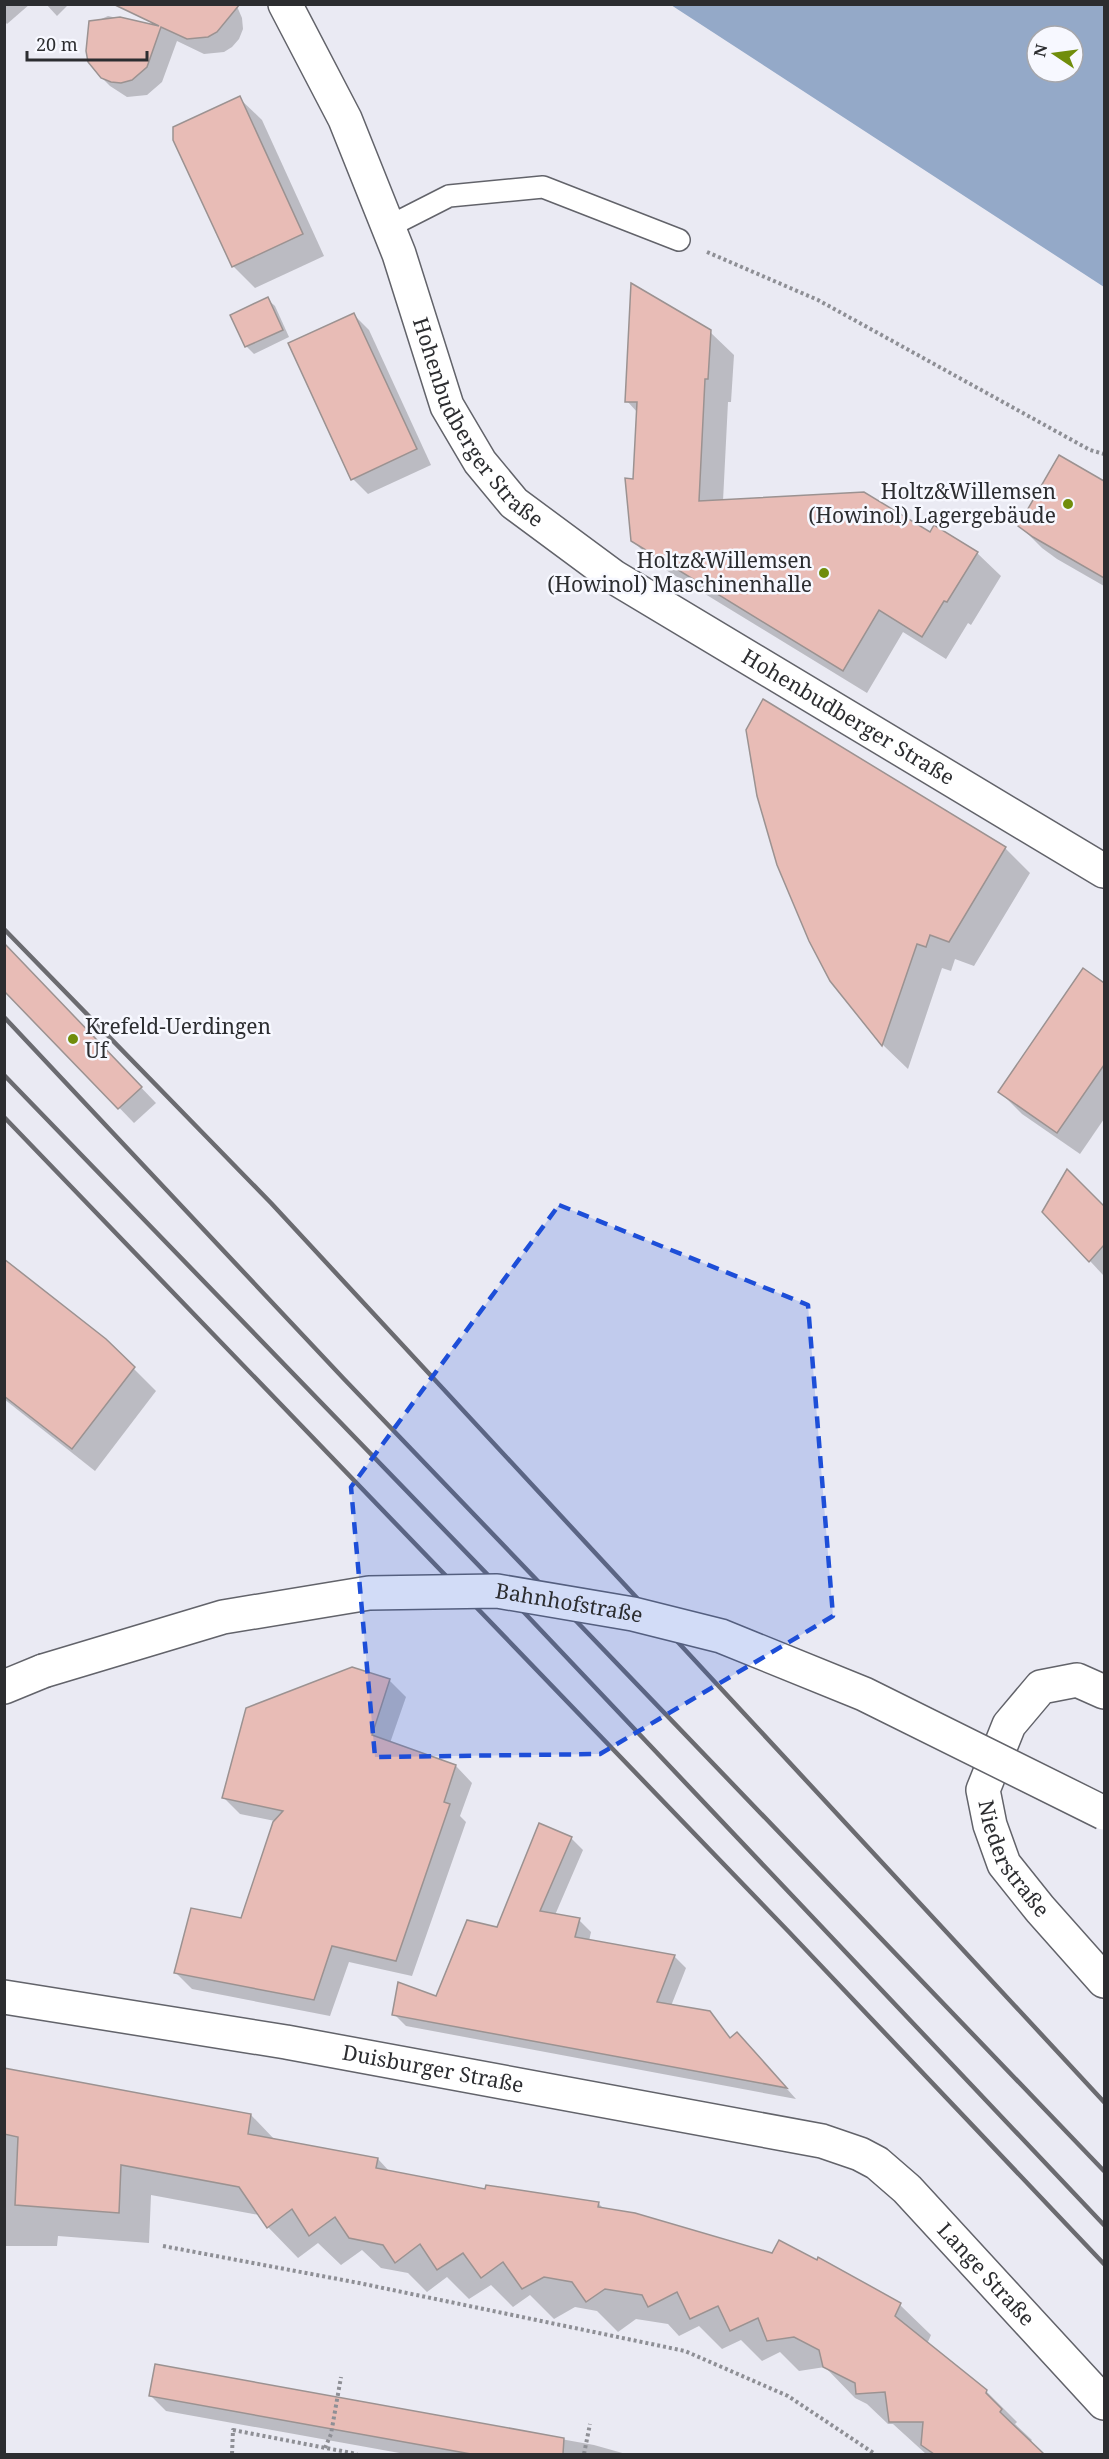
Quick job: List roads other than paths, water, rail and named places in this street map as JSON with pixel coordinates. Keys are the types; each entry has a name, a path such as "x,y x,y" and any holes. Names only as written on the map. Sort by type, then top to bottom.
{"street":[{"name":"Hohenbudberger Straße","path":"285,4 345,119 399,254 447,405 480,462 514,502 614,577 1104,871"},
{"name":"Bahnhofstraße","path":"4,1687 43,1671 223,1617 369,1593 496,1592 633,1614 721,1636 864,1694 1104,1813"},
{"name":"Niederstraße","path":"1104,1692 1077,1680 1041,1687 1009,1725 982,1790 990,1825 1004,1863 1040,1909 1104,1981"},
{"name":"Duisburger Straße","path":"4,1998 286,2042 822,2141 860,2154"},
{"name":"Lange Straße","path":"860,2154 877,2163 907,2189 1104,2403"}],"lane":[{"path":"388,227 449,196 543,187 679,240"}],"water":[{"path":"671,5 1104,5 1104,287"}],"railway":[{"path":"4,929 271,1203 1104,2102"},
{"path":"4,1017 344,1379 1104,2171"},
{"path":"4,1075 518,1606 1104,2225"},
{"path":"4,1117 789,1932 1104,2264"}],"place":[{"name":"Holtz&Willemsen (Howinol) Lagergebäude","path":"1068,504"},
{"name":"Holtz&Willemsen (Howinol) Maschinenhalle","path":"824,573"},
{"name":"Krefeld-Uerdingen Uf","path":"73,1039"}]}
